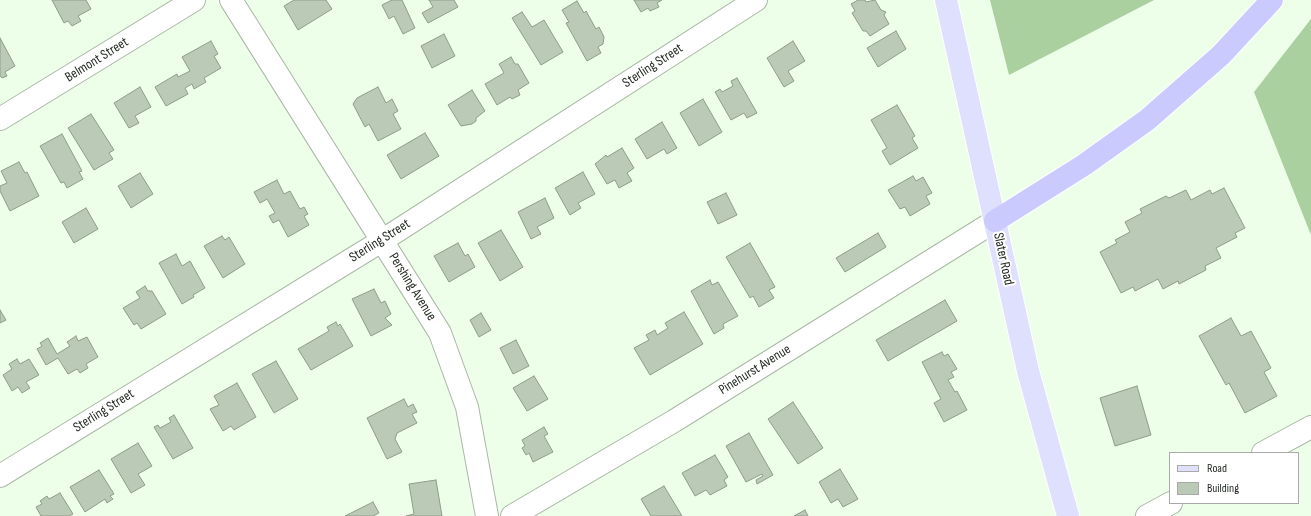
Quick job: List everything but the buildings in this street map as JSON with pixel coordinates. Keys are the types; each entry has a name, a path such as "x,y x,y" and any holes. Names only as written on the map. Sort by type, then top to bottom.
{"highway":[{"path":"995,220 1084,165 1147,120 1221,55 1272,0"}],"main road":[{"name":"Slater Road","path":"946,0 1028,371 1068,516"}],"street":[{"name":"Belmont Street","path":"0,119 194,0"},
{"name":"Pershing Avenue","path":"231,0 440,333 467,407 487,516"},
{"name":"Sterling Street","path":"0,476 383,240 756,0"},
{"name":"Pinehurst Avenue","path":"512,516 674,421 995,220"},
{"path":"1265,452 1311,427"},
{"path":"1147,516 1169,504"}],"green space":[{"path":"990,0 1154,0 1009,75"},
{"path":"1311,19 1311,235 1254,92"}]}
